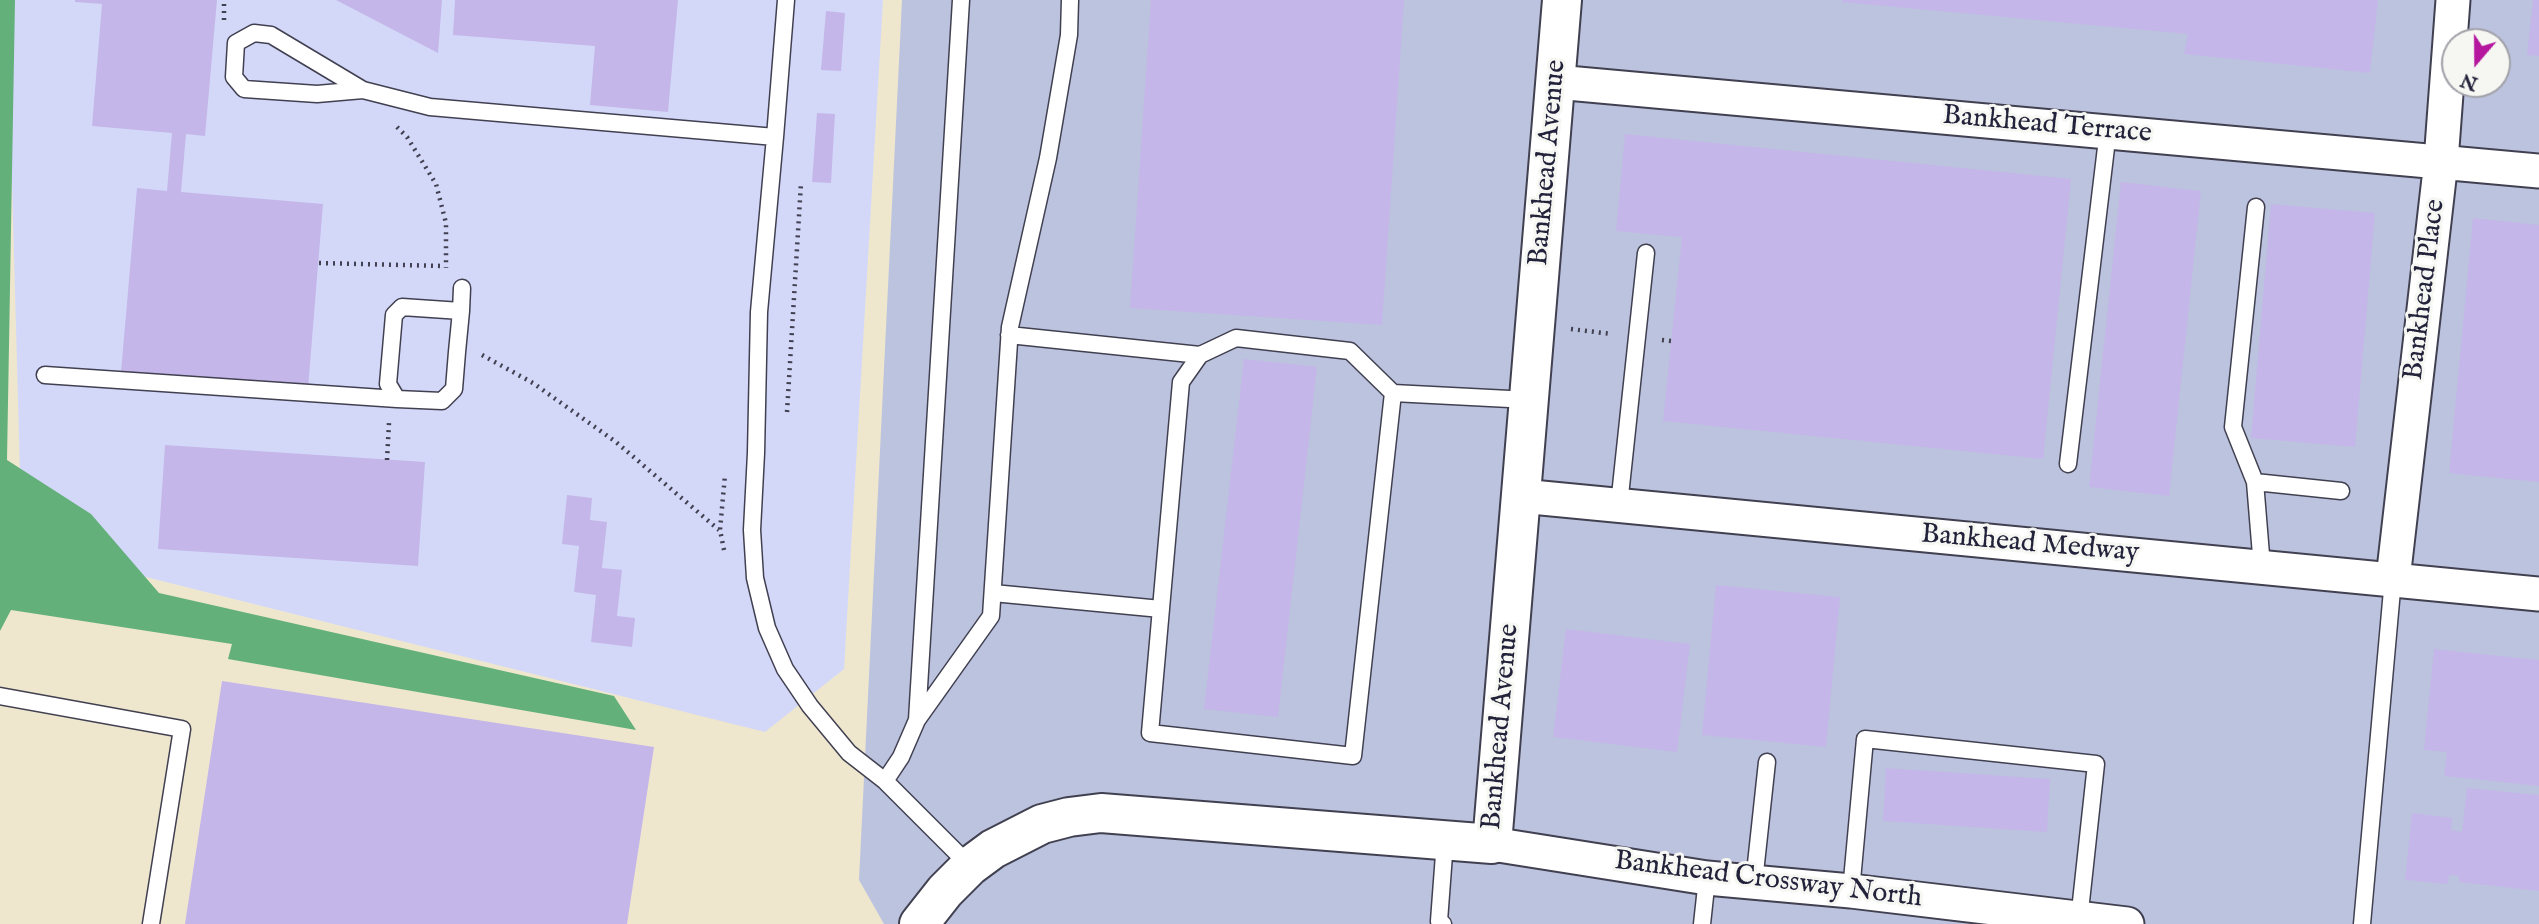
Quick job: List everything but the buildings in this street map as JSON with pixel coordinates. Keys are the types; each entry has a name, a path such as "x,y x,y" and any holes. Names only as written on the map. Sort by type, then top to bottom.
{"street":[{"name":"Bankhead Avenue","path":"919,924 945,891 970,866 1017,835 1042,824 1069,817 1101,813 1492,844 1562,0"},
{"name":"Bankhead Place","path":"2393,579 2441,161 2453,0"},
{"name":"Bankhead Terrace","path":"1556,82 2539,171"},
{"name":"Bankhead Medway","path":"1521,496 2539,594"},
{"name":"Bankhead Crossway North","path":"1492,844 1707,878 1851,891 2127,924"}],"lane":[{"path":"786,0 759,312 757,453 752,530 755,578 767,628 785,669 810,706 849,753 885,781 970,866"},
{"path":"917,720 961,0"},
{"path":"885,781 901,757 917,720 991,616 1009,335 1048,158 1069,35 1070,0"},
{"path":"363,90 317,94 244,89 234,77 236,43 254,33 271,35 363,90 430,107 775,137"},
{"path":"2068,464 2108,131"},
{"path":"2256,207 2233,427 2255,482 2262,567"},
{"path":"1619,505 1646,253"},
{"path":"45,374 442,401 454,390 462,288"},
{"path":"394,399 388,384 394,315 402,307 461,311"},
{"path":"1009,335 1200,355"},
{"path":"1393,393 1353,756 1150,733 1181,383 1200,355 1236,338 1350,351 1393,393 1529,400"},
{"path":"2255,482 2341,491"},
{"path":"2362,924 2393,579"},
{"path":"993,593 1161,609"},
{"path":"0,696 182,729 151,924"},
{"path":"1851,891 1866,739 2096,764 2079,920"},
{"path":"1754,882 1767,762"},
{"path":"1443,924 1439,921 1445,841"},
{"path":"1702,924 1707,878"}],"path":[{"path":"224,0 224,23"},
{"path":"389,124 407,137 436,184 446,223 445,267 462,288"},
{"path":"319,262 445,267"},
{"path":"1576,330 1599,332"},
{"path":"457,352 478,354 533,383 616,442 720,530"},
{"path":"387,460 394,399"}],"shaded area":[{"path":"7,0 883,0 844,669 765,732 22,546"},
{"path":"902,0 2539,0 2539,924 884,924 859,880"}],"green space":[{"path":"0,0 15,0 7,460 91,514 159,593 614,696 636,730 228,659 232,644 11,610 0,631"}]}
